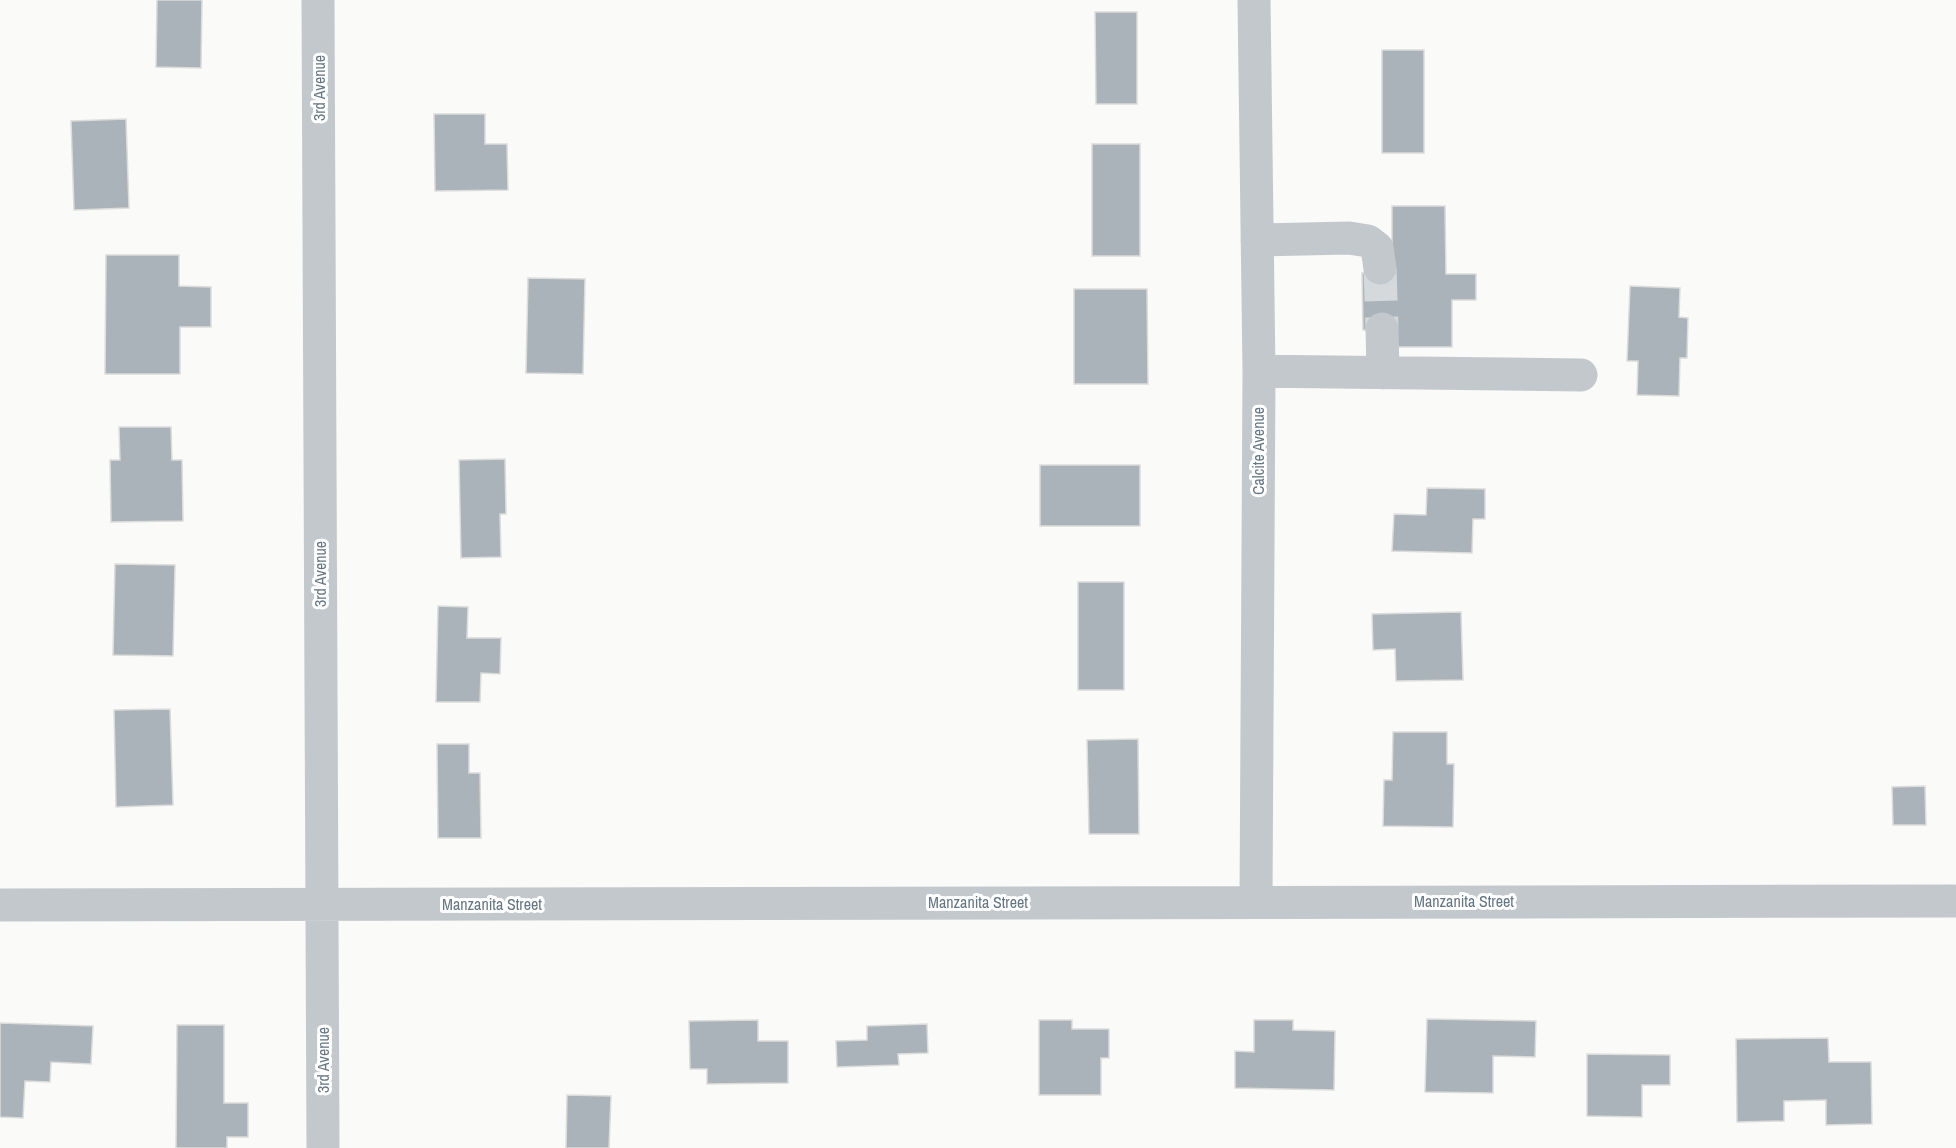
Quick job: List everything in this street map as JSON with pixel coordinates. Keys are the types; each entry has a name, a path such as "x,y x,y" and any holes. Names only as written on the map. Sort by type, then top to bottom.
{"street":[{"name":"3rd Avenue","path":"318,0 323,1148"},
{"name":"Calcite Avenue","path":"1254,0 1259,371 1256,901"},
{"path":"1257,240 1349,238 1368,241 1377,248 1380,268"},
{"path":"1382,328 1383,373"},
{"path":"1259,371 1581,375"},
{"name":"Manzanita Street","path":"0,905 1956,901"}],"building":[{"path":"157,0 202,0 201,68 156,67"},
{"path":"1095,12 1137,12 1137,104 1096,104"},
{"path":"1382,50 1424,50 1424,153 1382,153"},
{"path":"434,114 485,114 485,144 507,144 508,190 435,191"},
{"path":"126,119 129,208 74,210 71,121"},
{"path":"1092,144 1140,144 1140,256 1092,256"},
{"path":"1392,206 1445,206 1446,274 1476,274 1476,300 1452,300 1452,347 1393,347 1393,330 1363,330 1362,273 1392,273"},
{"path":"106,255 179,255 179,286 211,287 211,327 180,327 180,374 105,374"},
{"path":"528,278 585,279 583,374 526,373"},
{"path":"1630,286 1680,288 1679,317 1688,318 1687,358 1680,358 1679,396 1637,395 1638,361 1627,361"},
{"path":"1074,289 1147,289 1148,384 1074,384"},
{"path":"119,427 171,427 172,460 182,460 183,521 111,522 110,460 120,460"},
{"path":"505,459 506,514 500,514 501,557 461,558 459,460"},
{"path":"1040,465 1140,465 1140,526 1040,526"},
{"path":"1427,488 1485,489 1485,519 1473,519 1472,553 1392,551 1394,514 1426,515"},
{"path":"115,564 175,565 173,656 113,655"},
{"path":"1078,582 1124,582 1124,690 1078,690"},
{"path":"438,606 468,607 467,638 501,638 500,674 481,673 480,702 436,702"},
{"path":"1461,612 1463,680 1396,681 1395,649 1373,650 1372,614"},
{"path":"170,709 173,805 116,807 114,710"},
{"path":"1393,732 1447,732 1447,764 1454,764 1453,827 1383,826 1384,780 1392,780"},
{"path":"1138,739 1139,834 1089,834 1087,740"},
{"path":"437,744 469,744 469,773 480,773 481,838 438,838"},
{"path":"1925,786 1926,825 1893,825 1892,787"},
{"path":"1427,1019 1536,1021 1535,1057 1493,1056 1493,1093 1425,1092"},
{"path":"758,1020 758,1041 788,1041 788,1083 707,1084 707,1069 690,1069 689,1021"},
{"path":"1039,1020 1072,1020 1072,1029 1109,1029 1109,1058 1101,1058 1101,1095 1039,1095"},
{"path":"1254,1020 1293,1020 1293,1030 1335,1031 1334,1090 1235,1088 1235,1051 1254,1052"},
{"path":"0,1023 93,1026 91,1064 51,1062 50,1082 25,1081 23,1118 0,1117"},
{"path":"927,1024 928,1053 898,1054 899,1065 837,1067 836,1041 867,1040 867,1026"},
{"path":"177,1025 224,1025 224,1103 248,1103 248,1137 227,1137 227,1148 176,1148"},
{"path":"1828,1038 1829,1062 1871,1062 1872,1124 1826,1125 1826,1100 1784,1101 1784,1121 1737,1122 1736,1039"},
{"path":"1587,1054 1670,1055 1670,1085 1642,1085 1642,1117 1587,1116"},
{"path":"567,1095 611,1096 609,1148 566,1148"}],"tunnel":[{"path":"1380,268 1382,329"}]}
